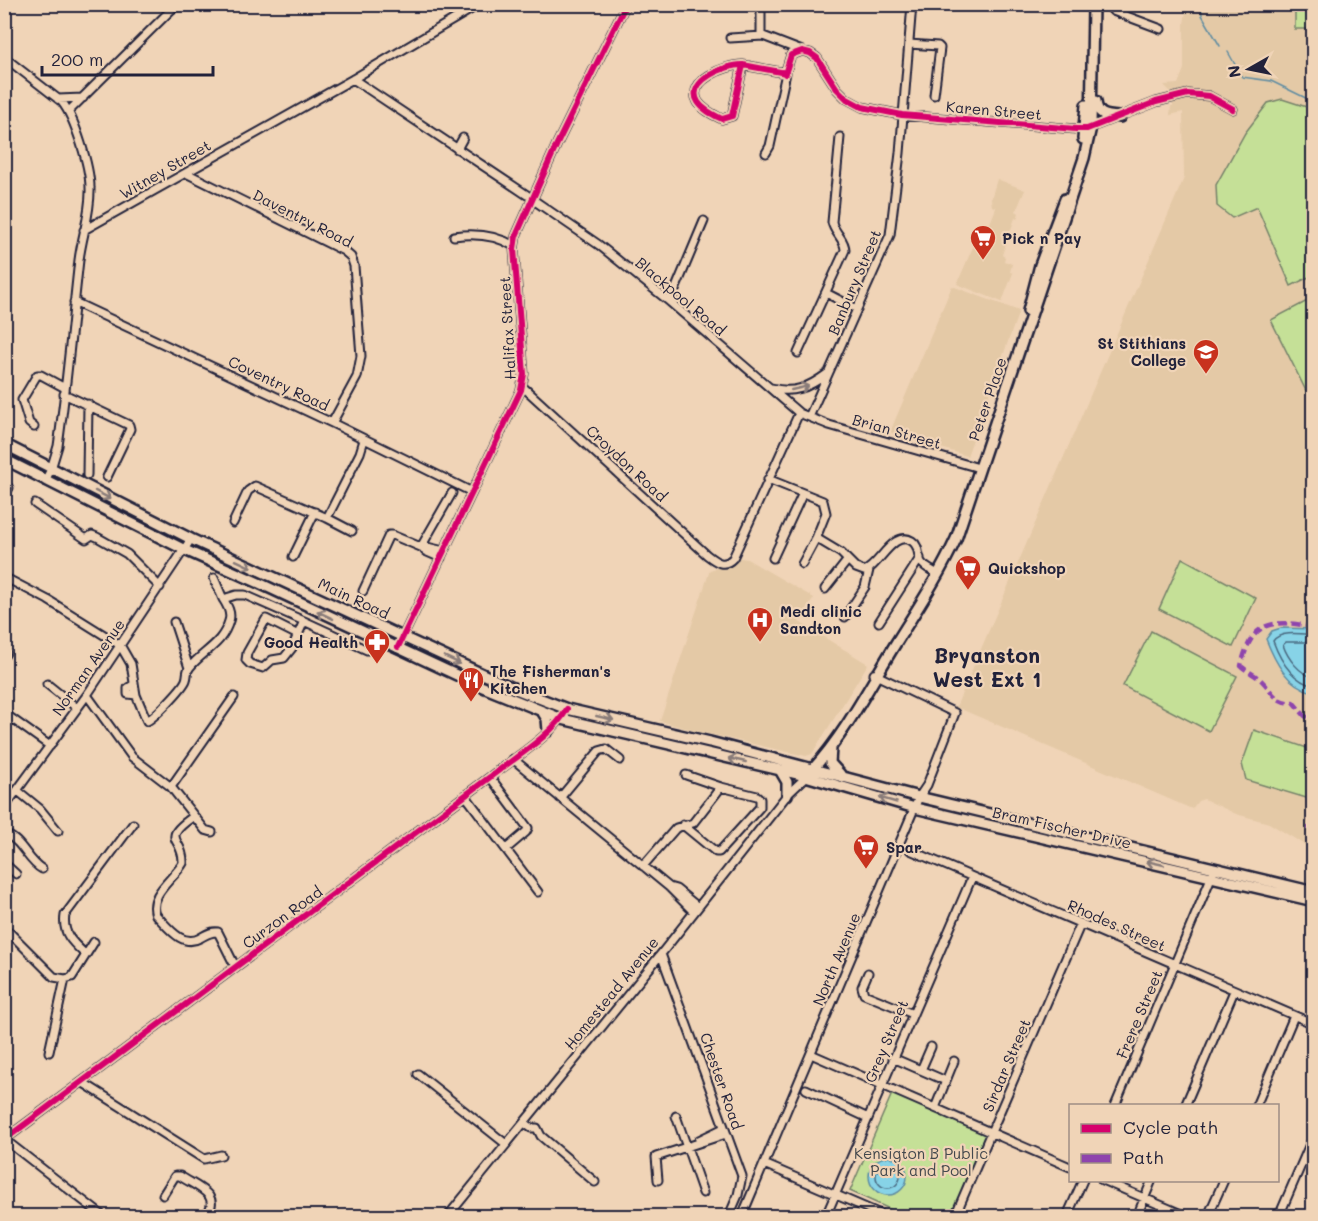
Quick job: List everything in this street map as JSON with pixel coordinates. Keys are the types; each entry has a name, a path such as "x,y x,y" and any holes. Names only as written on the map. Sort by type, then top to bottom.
{"main road":[{"name":"Peter Place","path":"808,772 831,748 936,573 953,538 1057,242 1083,161 1093,75 1091,4"},
{"name":"Peter Place","path":"808,772 875,675 947,560 957,537 1037,277 1088,128 1091,4"},
{"path":"1093,75 1097,110 1105,116 1120,117"},
{"path":"1037,277 1041,275 1057,242"},
{"name":"Main Road","path":"4,444 191,539 513,688 567,709 808,772"},
{"name":"Main Road","path":"4,459 185,550 487,689 542,711 614,732 780,770 808,772"},
{"path":"542,711 547,719 548,731"},
{"path":"831,748 830,764 842,776"},
{"path":"780,770 787,782 787,795"},
{"name":"Bram Fischer Drive","path":"808,772 842,776 1314,900"},
{"name":"Bram Fischer Drive","path":"808,772 915,808 1314,892"}],"street":[{"path":"69,111 156,30 177,4"},
{"name":"Witney Street","path":"84,230 353,79 480,4"},
{"name":"Halifax Street","path":"398,647 522,386 524,367 514,246 518,230 530,197 626,4"},
{"path":"730,38 761,36 762,4"},
{"name":"Banbury Street","path":"809,417 890,235 912,4"},
{"path":"1107,4 1113,11 1161,29"},
{"name":"Karen Street","path":"761,36 818,58 837,89 847,99 862,107 902,115 1088,128 1156,102 1188,94 1209,96 1233,109"},
{"path":"909,44 940,48 934,95"},
{"path":"766,153 770,146 791,55 802,51"},
{"path":"4,57 58,99 69,111 75,124 90,183 58,446 45,481"},
{"path":"743,65 732,116 722,119 702,107 696,92 704,78 730,66 743,65 785,74"},
{"name":"Blackpool Road","path":"353,79 590,238 670,302 768,387 799,412 809,417"},
{"path":"58,99 82,99"},
{"path":"75,124 82,99"},
{"path":"798,353 845,250 843,241 834,230 832,222 840,137"},
{"path":"457,149 463,138"},
{"name":"Daventry Road","path":"186,173 344,251 353,261 361,364 357,377 332,423"},
{"path":"670,302 704,221"},
{"path":"454,236 471,234 493,237 514,246"},
{"path":"826,293 857,309"},
{"name":"Coventry Road","path":"74,302 332,423 472,492"},
{"path":"768,387 786,391 800,389 808,387 828,374"},
{"path":"34,428 29,423 22,400 37,375 41,375 88,405 129,425 130,429 107,477"},
{"name":"Croydon Road","path":"522,386 714,561 721,564 733,558 768,479"},
{"path":"87,475 88,405"},
{"path":"799,412 768,479 823,501 826,506 826,513 816,538 802,564"},
{"name":"Brian Street","path":"809,417 977,468"},
{"path":"327,518 360,453 364,440"},
{"path":"4,484 9,488 4,494"},
{"path":"233,523 248,491 255,486 352,531"},
{"path":"422,547 452,493"},
{"path":"773,558 803,493"},
{"path":"35,504 82,538 86,539 92,535 127,554 160,587"},
{"path":"293,557 315,512"},
{"path":"363,591 389,535 442,554"},
{"path":"816,538 841,553 847,561 861,571 869,570"},
{"name":"Norman Avenue","path":"4,808 51,746 191,539"},
{"path":"845,617 865,587 869,570 883,552 900,540 910,539 914,542 918,546 924,565 936,573"},
{"path":"879,622 920,558"},
{"path":"825,589 847,561"},
{"path":"4,577 48,600 120,645 131,664 136,695 145,718 149,721 160,712 185,682 189,668 217,643 228,624 230,615 214,578"},
{"path":"223,599 245,595 367,650 373,637"},
{"path":"298,634 266,619 247,653 246,660 263,668 272,660 283,659 292,648 304,621"},
{"path":"174,621 189,668"},
{"path":"4,645 4,656"},
{"name":"North Avenue","path":"742,1216 919,797 927,785 955,713 875,675"},
{"path":"47,684 77,708"},
{"path":"87,694 132,757 171,787 205,830 212,832"},
{"path":"171,787 234,697"},
{"name":"Curzon Road","path":"5,1140 490,777 548,731 562,718 567,709"},
{"path":"4,713 51,746"},
{"path":"560,798 599,751 606,749 620,760"},
{"path":"512,760 696,909"},
{"name":"Homestead Avenue","path":"448,1216 787,795 808,772"},
{"path":"683,825 716,852 722,850 761,803 757,796 686,775"},
{"path":"490,777 528,828 506,849"},
{"path":"643,866 674,830 693,823 721,787"},
{"path":"18,791 40,808 57,831"},
{"path":"465,795 538,892"},
{"path":"194,816 181,825 175,834 183,863 169,879 154,903 154,911 184,941 193,942 212,932 218,932 235,966"},
{"path":"86,955 68,937 64,923 65,915 133,824"},
{"path":"4,834 15,839 36,866 42,869"},
{"name":"Rhodes Street","path":"910,850 1314,1024"},
{"path":"4,863 16,874"},
{"name":"Frere Street","path":"1116,1104 1214,872"},
{"name":"Grey Street","path":"826,1216 972,877"},
{"name":"Sirdar Street","path":"955,1216 1081,923"},
{"path":"4,927 54,977 65,979 72,977 94,942"},
{"name":"Chester Road","path":"661,954 742,1179 729,1216"},
{"path":"868,973 862,987 864,994 913,1014"},
{"path":"49,1052 65,979"},
{"path":"1186,1104 1234,991"},
{"path":"1257,1104 1294,1016"},
{"path":"921,1070 931,1047"},
{"path":"810,1054 1069,1166"},
{"path":"894,1058 946,1081"},
{"path":"935,1108 954,1061"},
{"path":"418,1074 506,1144"},
{"path":"82,1082 204,1159 212,1159 221,1155"},
{"path":"806,1089 868,1118"},
{"path":"676,1116 703,1193"},
{"path":"524,1123 531,1128 533,1133 541,1136 595,1182"},
{"path":"658,1180 656,1157 725,1131"},
{"path":"1279,1216 1314,1135"},
{"path":"5,1140 103,1216"},
{"path":"764,1164 885,1216"},
{"path":"163,1195 175,1176 180,1176 210,1196 212,1209 205,1216"},
{"path":"1067,1216 1082,1182"},
{"path":"1107,1182 1186,1216"},
{"path":"1137,1216 1151,1182"},
{"path":"1208,1216 1223,1182"}],"shaded area":[{"name":"St Stithians College","path":"1187,5 1313,5 1313,850 1269,823 1236,814 1204,799 1198,801 1192,809 956,707 1184,178 1183,112 1170,115 1171,106 1173,106 1171,92 1164,85 1178,84 1184,69 1184,24"},
{"path":"997,179 1025,190 1016,211 1019,213 1017,219 1015,218 1002,255 1005,257 1004,261 1012,264 1010,272 1013,273 1002,302 957,284 973,247 990,252 997,235 987,231 996,208 992,206 991,199"},
{"path":"952,286 1019,311 967,456 890,432"},
{"name":"Medi clinic Sandton","path":"740,558 747,559 814,598 799,622 868,664 812,754 806,756 660,721 710,570 735,562"}],"green space":[{"path":"1295,5 1313,5 1313,29 1295,29"},
{"path":"1282,99 1313,109 1313,275 1291,286 1257,207 1232,218 1217,206 1216,185 1245,133 1268,103"},
{"path":"1313,298 1313,405 1271,320"},
{"path":"1182,558 1256,598 1233,647 1159,609"},
{"path":"1151,631 1237,676 1209,731 1123,686"},
{"path":"1254,730 1313,750 1313,800 1246,780 1242,764"},
{"name":"Kensigton B Public Park and Pool","path":"894,1089 994,1131 954,1216 905,1216 850,1191"}],"water":[{"path":"1281,628 1313,629 1313,692 1289,679 1273,656 1266,639 1272,631"},
{"path":"888,1157 901,1163 907,1176 901,1189 888,1195 875,1189 869,1176 875,1163"}],"waterway":[{"path":"1201,4 1202,15 1220,46"},
{"path":"1228,52 1242,77 1271,81 1314,102"}],"marked path":[{"path":"1314,627 1286,623 1266,626 1251,639 1241,666 1260,679 1275,696 1283,701 1293,702 1305,716 1314,721"},
{"path":"1312,813 1309,827 1314,851"}],"cycle path":[{"path":"398,647 521,390 524,374 514,249 516,236 557,144 626,4"},
{"path":"743,65 732,116 722,119 700,105 696,94 697,87 710,75 736,65 743,65 786,73 785,74 791,55 802,51 817,58 837,89 847,99 862,107 902,115 1087,129 1156,102 1188,94 1209,96 1233,109"},
{"path":"4,1140 532,746 561,719 567,709"}],"place":[{"name":"Pick n Pay","path":"983,261"},
{"name":"St Stithians College","path":"1206,375"},
{"name":"Quickshop","path":"968,591"},
{"name":"Medi clinic Sandton","path":"760,643"},
{"name":"Good Health","path":"377,665"},
{"name":"The Fisherman's Kitchen","path":"471,703"},
{"name":"Spar","path":"866,870"}],"district":[{"name":"Bryanston West Ext 1","path":"987,666"}]}
